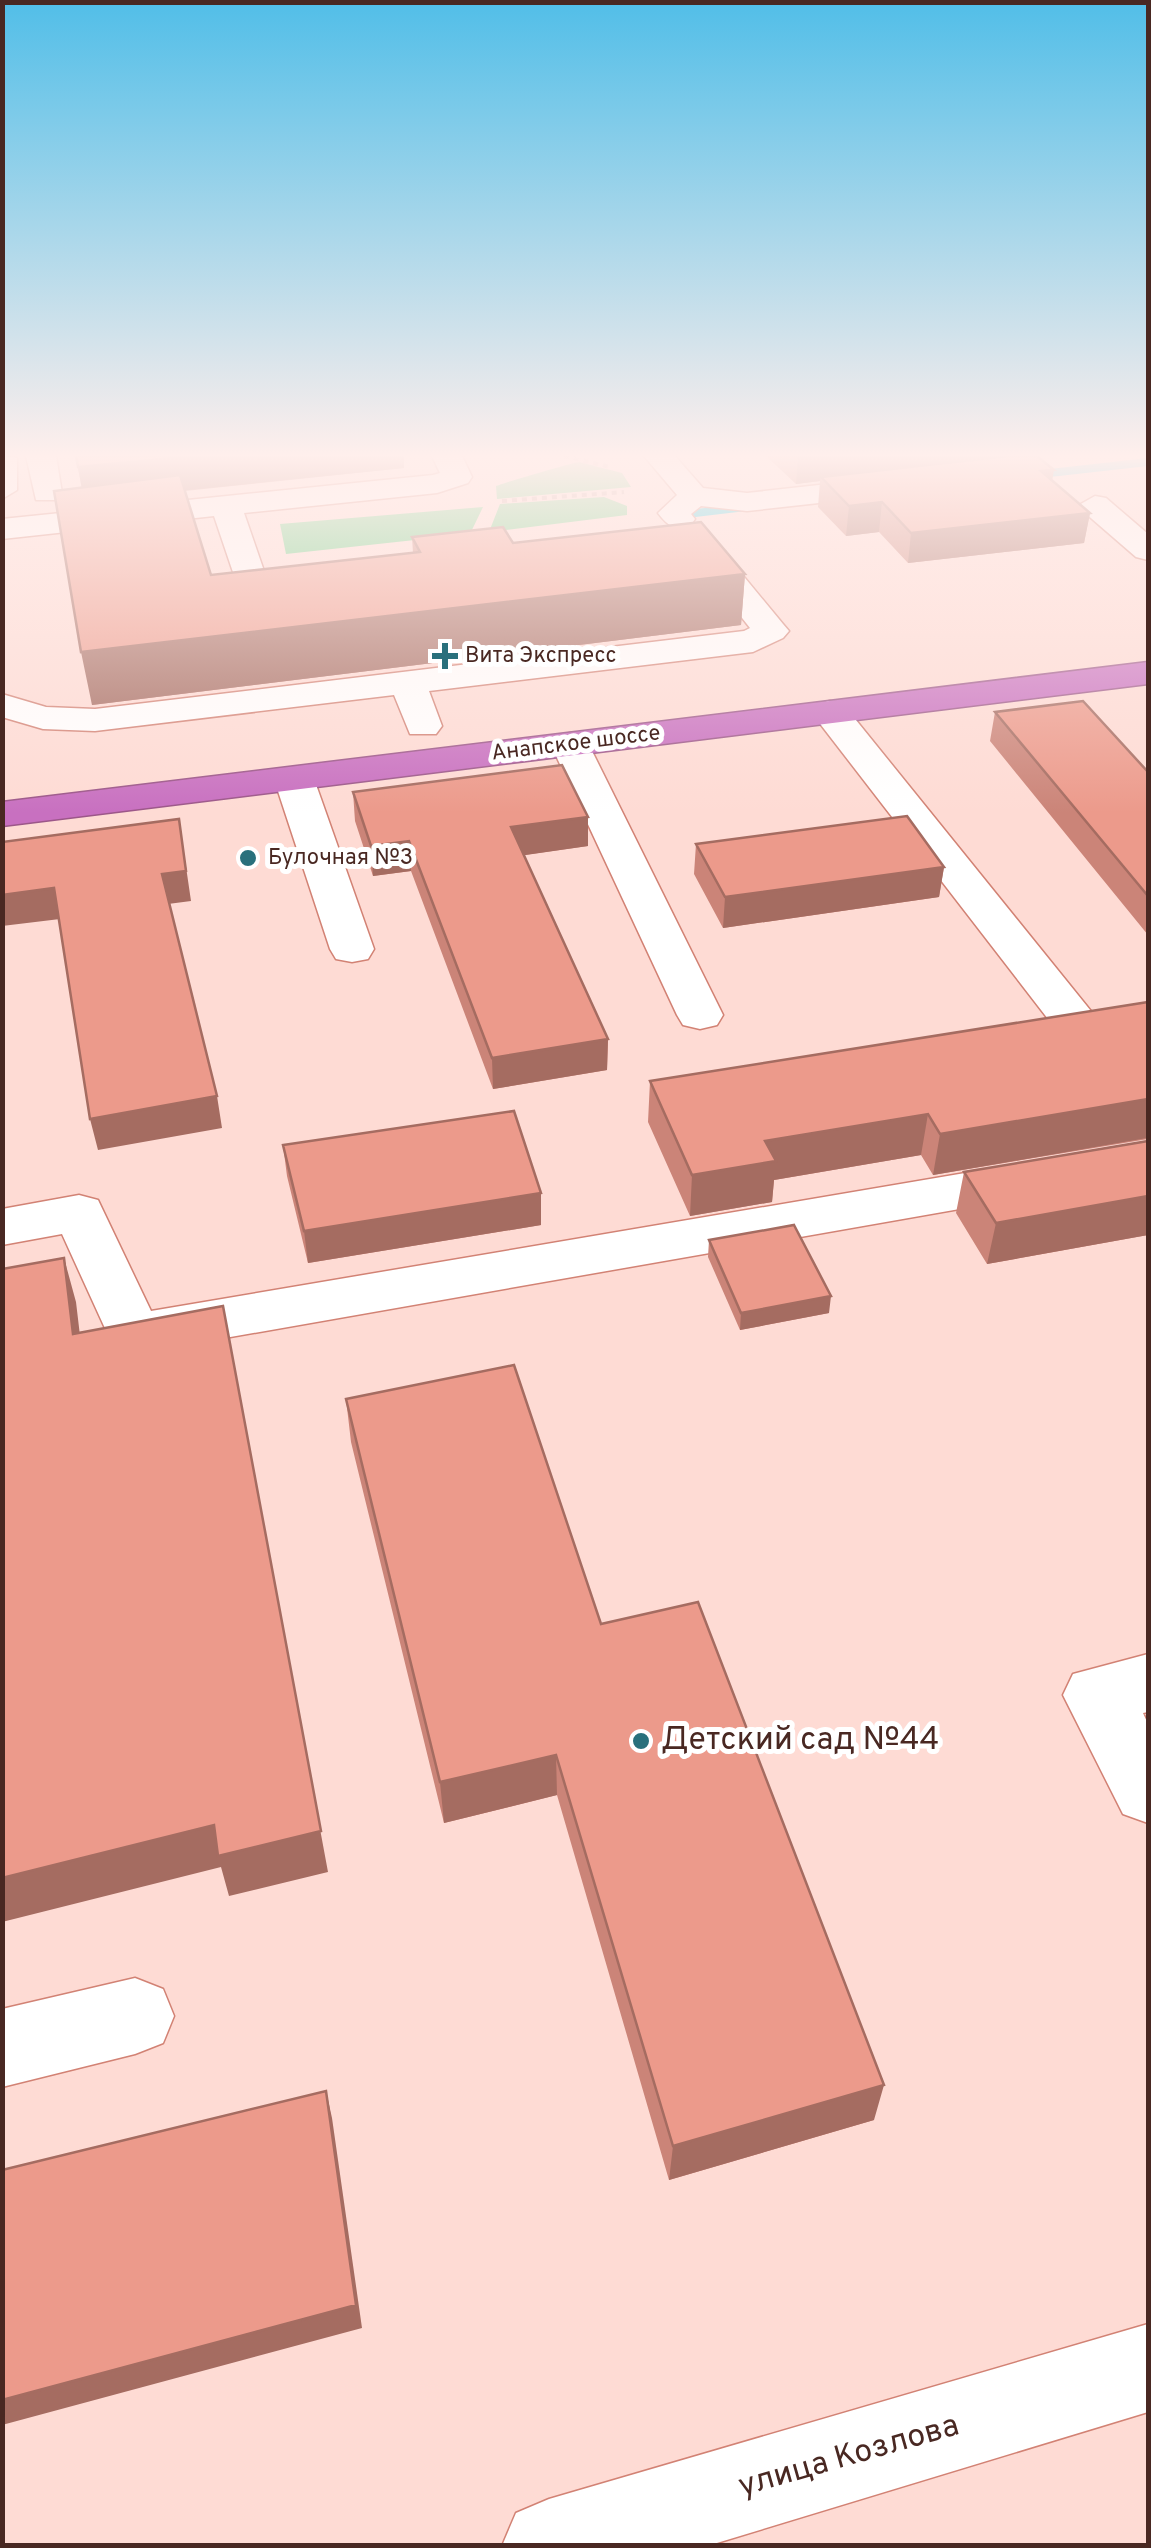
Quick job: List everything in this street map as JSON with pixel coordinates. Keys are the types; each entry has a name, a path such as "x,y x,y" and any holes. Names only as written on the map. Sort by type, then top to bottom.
{"highway":[{"name":"Анапское шоссе","path":"2,778 1148,638"},
{"name":"Анапское шоссе","path":"2,814 1148,673"}],"street":[{"path":"249,575 254,580 278,583 345,575"},
{"path":"2,705 67,722 753,641 771,631 725,575"},
{"path":"408,682 424,726"},
{"path":"830,712 1082,1031"},
{"path":"570,744 700,1015"},
{"path":"294,779 352,948"},
{"path":"1024,1040 1132,1023"},
{"path":"2,1227 80,1214 134,1334 1148,1159"},
{"path":"1148,1683 1096,1695 1148,1791"},
{"path":"2,2048 135,2016"},
{"name":"улица Козлова","path":"549,2546 1148,2368"}],"building":[{"path":"68,575 737,575 81,652"},
{"path":"1083,701 1148,772 1148,896 995,712"},
{"path":"562,765 588,817 511,827 608,1039 492,1058 409,841 371,846 353,792"},
{"path":"907,816 944,867 725,897 696,844"},
{"path":"179,819 186,871 162,874 217,1096 90,1119 54,888 2,895 2,842"},
{"path":"1148,1002 1148,1099 940,1134 928,1114 765,1141 776,1161 692,1175 650,1081"},
{"path":"514,1111 541,1193 304,1231 283,1145"},
{"path":"1148,1141 1148,1196 996,1223 964,1172"},
{"path":"794,1225 831,1296 741,1313 709,1240"},
{"path":"64,1258 73,1334 223,1306 321,1831 218,1856 214,1825 2,1878 2,1269"},
{"path":"514,1365 601,1624 698,1602 884,2085 673,2146 556,1755 440,1782 346,1399"},
{"path":"326,2091 356,2305 2,2400 2,2170"}],"place":[{"name":"Вита Экспресс","path":"445,656"},
{"name":"Булочная №3","path":"248,858"},
{"name":"Детский сад №44","path":"641,1741"}]}
